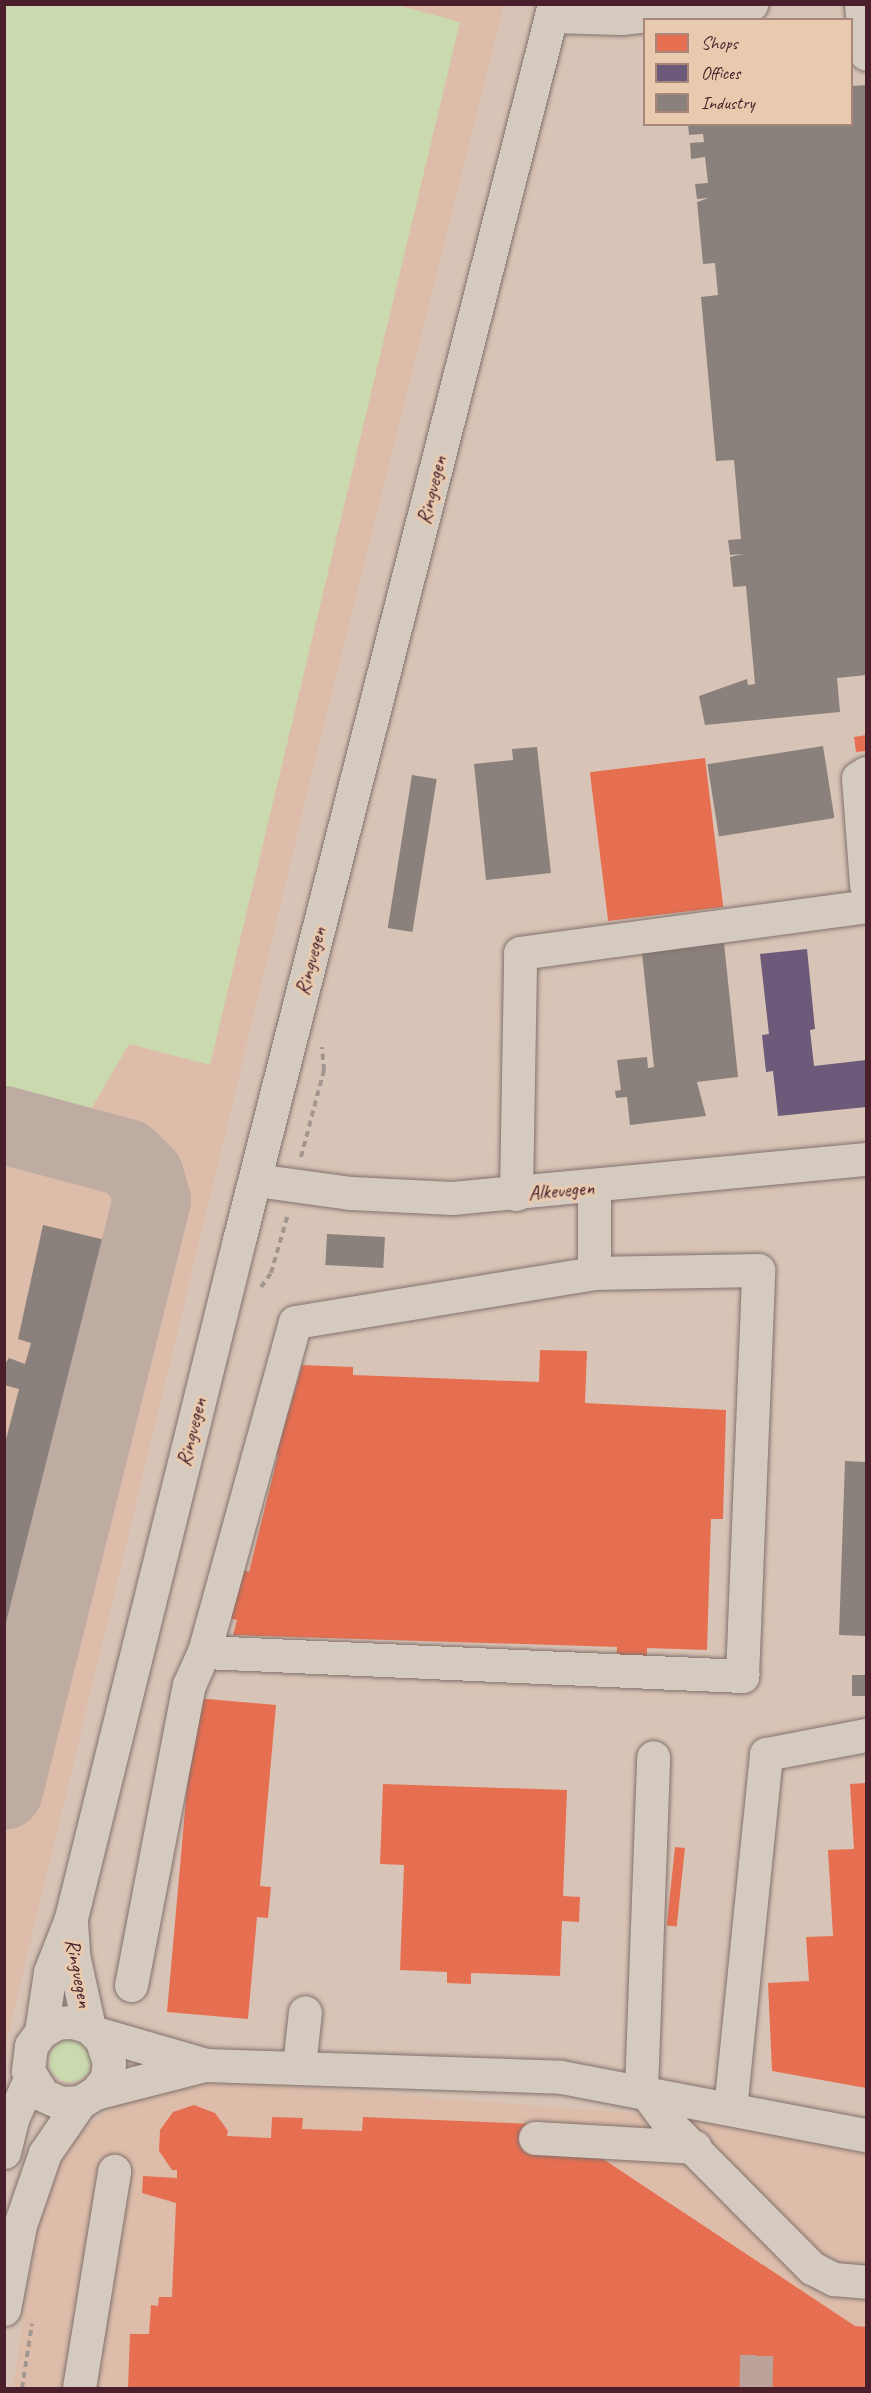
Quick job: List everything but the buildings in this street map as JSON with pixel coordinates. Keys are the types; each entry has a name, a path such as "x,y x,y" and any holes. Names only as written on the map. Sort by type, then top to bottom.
{"street":[{"path":"552,10 621,18 751,4"},
{"path":"861,4 867,54"},
{"name":"Ringvegen","path":"41,2032 50,1972 71,1918 552,10"},
{"path":"867,773 858,778 867,885"},
{"path":"516,1194 520,953 867,906"},
{"name":"Alkevegen","path":"256,1180 403,1197 516,1194 867,1159"},
{"path":"594,1186 594,1272"},
{"path":"131,1985 189,1685 204,1652 295,1322 594,1272 758,1270 742,1676 204,1652"},
{"path":"730,2109 766,1754 867,1735"},
{"path":"653,1757 643,2090 670,2125 812,2268 834,2279 867,2282"},
{"name":"Ringvegen","path":"71,1918 73,1955 92,2030"},
{"path":"300,2066 304,2012"},
{"path":"4,2152 12,2119 30,2079 28,2054 41,2032 64,2022 206,2065"},
{"path":"4,2309 20,2225 45,2153 88,2098 106,2080 109,2063 106,2046 92,2030"},
{"path":"30,2079 51,2100 88,2098 206,2065 300,2066 561,2078 643,2090 867,2135"},
{"path":"535,2138 695,2148"},
{"path":"79,2388 114,2171"}],"path":[{"path":"300,1158 324,1070 321,1035"},
{"path":"259,1290 272,1274 287,1215"}],"shaded area":[{"path":"5,5 504,5 319,745 5,2048"},
{"path":"200,2079 691,2118 866,2146 866,2388 13,2388 38,2216 70,2139 118,2103"}],"green space":[{"path":"5,5 397,5 460,22 210,1065 129,1044 87,1116 5,1096"},
{"path":"70,2040 85,2046 91,2061 85,2076 70,2082 55,2076 49,2061 55,2046"}],"taxiway":[{"path":"4,1125 127,1158 145,1176 152,1200 4,1791"}],"tunnel":[{"path":"756,2388 757,2342"}]}
